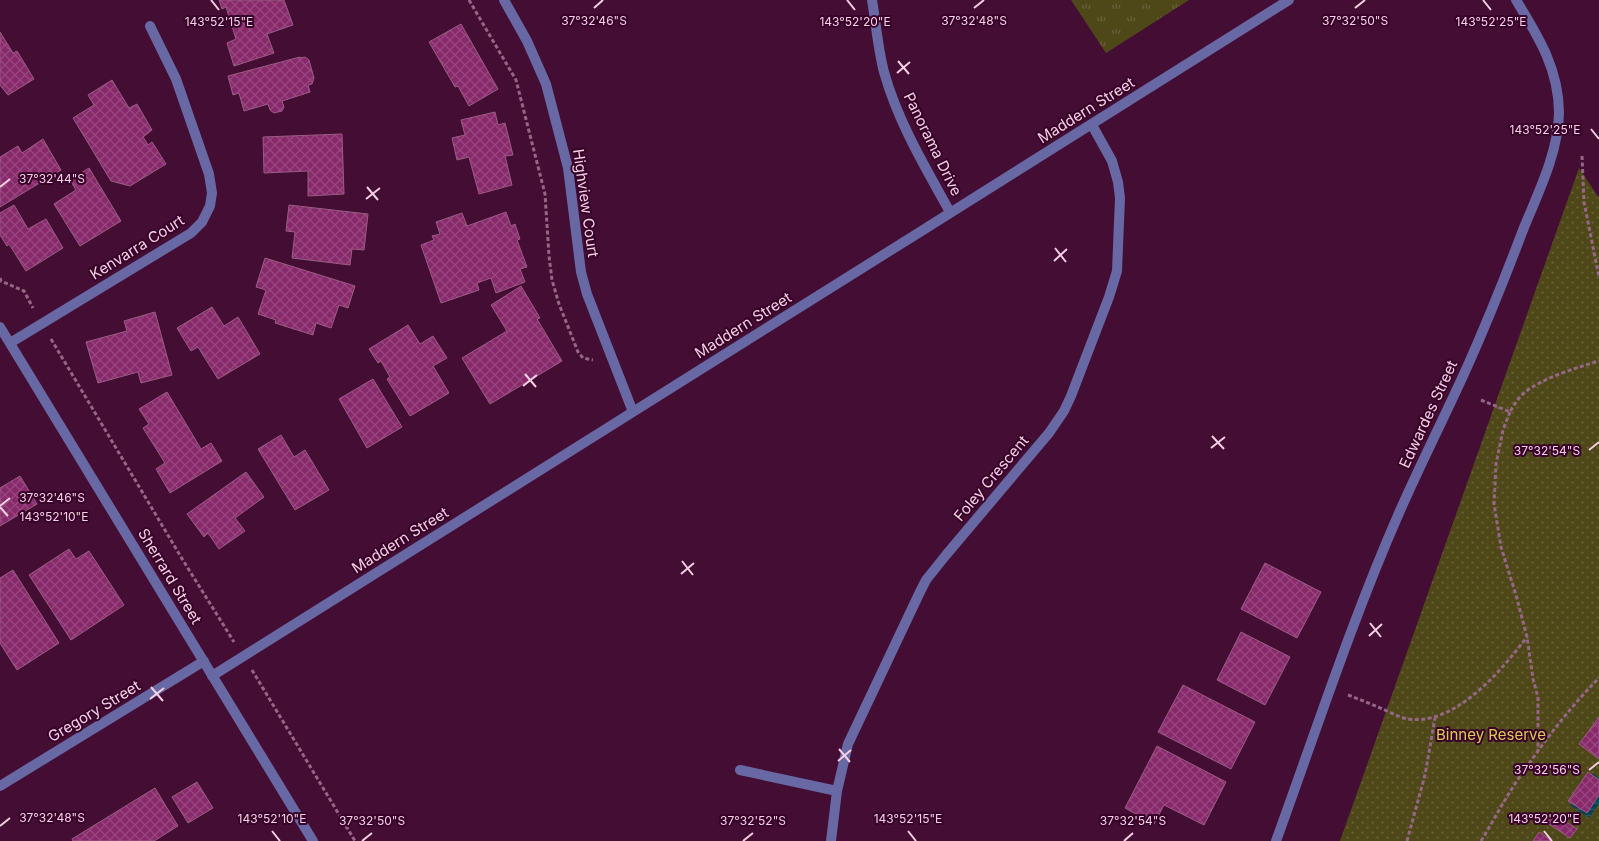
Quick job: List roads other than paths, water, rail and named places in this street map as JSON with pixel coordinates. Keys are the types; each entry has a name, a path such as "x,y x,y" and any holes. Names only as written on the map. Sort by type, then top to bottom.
{"street":[{"name":"Highview Court","path":"504,0 527,41 546,84 568,168 581,272 587,294 633,412"},
{"name":"Panorama Drive","path":"872,0 880,53 890,90 908,134 950,212"},
{"name":"Maddern Street","path":"212,676 1289,0"},
{"name":"Edwardes Street","path":"1276,841 1365,592 1508,271 1552,153 1559,113 1555,77 1541,41 1516,0"},
{"name":"Kenvarra Court","path":"10,343 191,232 202,222 210,206 212,193 209,174 176,78 150,26"},
{"name":"Foley Crescent","path":"831,837 837,791 850,738 926,580 1049,433 1064,411 1113,285 1117,271 1118,256 1120,198 1118,182 1112,161 1092,125"},
{"name":"Sherrard Street","path":"0,327 313,841"},
{"name":"Gregory Street","path":"0,786 204,661"},
{"path":"740,770 837,791"},
{"path":"831,837 842,841"}],"water":[{"path":"1593,773 1599,778 1599,804 1589,818 1570,805"}],"park label":[{"name":"Binney Reserve","path":"1491,734"}]}
